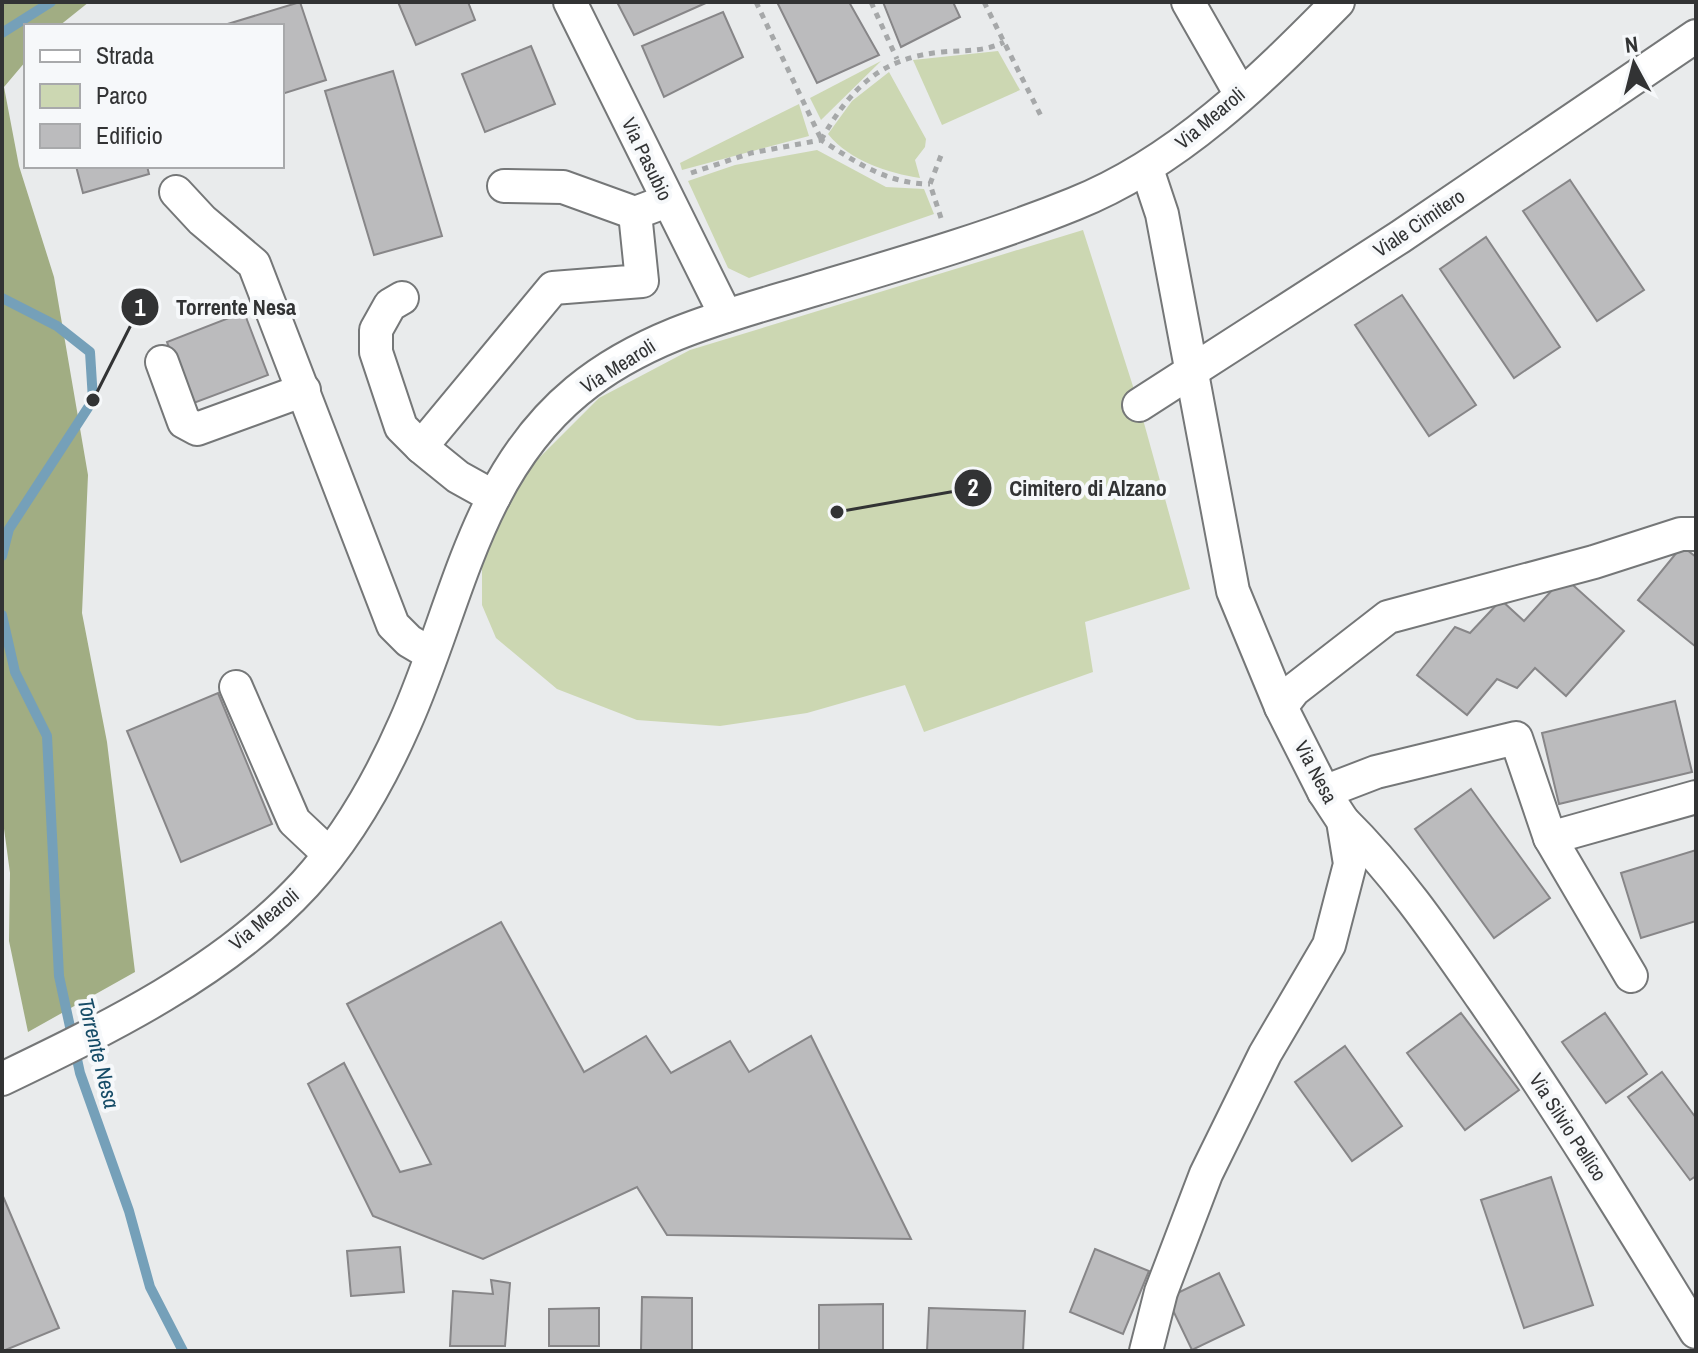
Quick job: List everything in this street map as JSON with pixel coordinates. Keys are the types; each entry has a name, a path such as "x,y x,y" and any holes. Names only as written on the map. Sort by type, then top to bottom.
{"street":[{"name":"Via Pasubio","path":"570,2 726,316"},
{"path":"1188,2 1240,93"},
{"name":"Via Mearoli","path":"2,1079 185,982 268,920 305,883 329,854 374,786 406,721 476,530 494,497 539,423 582,386 643,345 726,316 993,234 1077,203 1147,169 1290,50 1338,2"},
{"name":"Viale Cimitero","path":"1139,405 1400,237 1696,36"},
{"name":"Via Nesa","path":"1146,1351 1161,1292 1206,1174 1265,1054 1329,945 1348,884 1350,864 1343,821 1324,792 1281,707 1233,591 1162,214 1147,169"},
{"path":"504,186 563,187 635,213"},
{"path":"176,192 202,220 254,264 393,625 409,641 431,654"},
{"path":"635,213 664,194"},
{"path":"421,447 553,288 642,281 635,213"},
{"path":"402,298 390,305 376,330 376,352 401,427 458,477 494,497"},
{"path":"162,362 184,422 197,429 304,390"},
{"path":"1281,707 1294,690 1388,617 1594,562 1681,534 1696,534"},
{"path":"236,687 294,821 329,854"},
{"path":"1324,792 1376,772 1516,738 1550,838 1631,976"},
{"path":"1550,838 1696,797"},
{"name":"Via Silvio Pellico","path":"1343,821 1376,853 1432,926 1563,1115 1696,1332"},
{"name":"Via Silvio Pellico","path":"1348,884 1372,887 1432,926"}],"path":[{"path":"756,2 821,140 873,173 908,184 930,184"},
{"path":"871,2 898,59"},
{"path":"984,2 1043,120"},
{"path":"664,194 751,153 821,140 842,104 898,59 990,49 1004,42"},
{"path":"942,153 930,184 944,226"}],"green space":[{"path":"2,2 89,2 62,24 24,24 24,63 4,87 19,166 54,277 88,475 82,613 107,742 135,972 28,1032 9,941 10,873 2,814"},
{"path":"998,51 1020,90 942,125 913,60"},
{"path":"881,61 821,120 810,98"},
{"path":"889,72 926,139 925,147 915,160 920,178 870,164 847,152 828,134 852,101"},
{"path":"799,104 809,136 682,170 680,163"},
{"path":"817,150 886,187 924,189 934,214 749,278 728,268 688,181 735,165"},
{"path":"1083,230 1139,405 1190,589 1085,622 1093,672 924,732 905,685 807,713 720,726 637,720 557,689 496,638 482,605 482,554 528,469 599,398 690,350"}],"building":[{"path":"300,2 326,80 284,93 284,24 228,24"},
{"path":"398,2 468,2 475,20 416,45"},
{"path":"617,2 708,2 634,35"},
{"path":"777,2 849,2 879,55 817,83"},
{"path":"883,2 953,2 960,17 901,47"},
{"path":"723,12 743,57 664,97 642,46"},
{"path":"531,46 555,104 485,132 462,74"},
{"path":"393,71 442,236 374,255 325,91"},
{"path":"77,168 148,168 149,174 83,193"},
{"path":"1570,180 1644,290 1597,321 1523,211"},
{"path":"1486,237 1560,347 1514,378 1440,269"},
{"path":"1402,295 1476,405 1429,436 1355,325"},
{"path":"244,312 268,375 191,404 167,342"},
{"path":"1682,546 1696,557 1696,647 1638,600"},
{"path":"1564,577 1624,631 1566,696 1535,668 1517,688 1497,679 1467,715 1417,675 1455,627 1470,633 1501,600 1524,621"},
{"path":"218,693 272,824 181,862 127,731"},
{"path":"1675,701 1692,772 1559,804 1542,733"},
{"path":"1471,789 1550,898 1494,938 1415,829"},
{"path":"1696,850 1696,921 1641,938 1621,873"},
{"path":"501,922 584,1072 646,1036 671,1073 730,1041 749,1072 811,1036 911,1239 667,1235 637,1187 483,1259 373,1216 308,1084 344,1063 400,1172 431,1164 347,1004"},
{"path":"1461,1013 1519,1090 1465,1130 1407,1053"},
{"path":"1605,1013 1647,1074 1606,1103 1562,1042"},
{"path":"1345,1046 1402,1126 1352,1161 1295,1082"},
{"path":"1662,1072 1696,1118 1696,1176 1690,1180 1628,1097"},
{"path":"1551,1177 1593,1305 1524,1328 1481,1200"},
{"path":"2,1194 59,1328 3,1351 2,1351"},
{"path":"400,1247 404,1292 351,1296 347,1251"},
{"path":"1095,1249 1149,1271 1123,1334 1070,1312"},
{"path":"1219,1273 1244,1325 1192,1350 1167,1298"},
{"path":"491,1280 510,1283 505,1346 450,1346 453,1291 493,1294"},
{"path":"642,1297 692,1298 692,1351 641,1351"},
{"path":"883,1304 883,1351 819,1351 819,1305"},
{"path":"599,1308 599,1346 549,1346 549,1309"},
{"path":"929,1308 1025,1311 1023,1351 927,1351"}],"waterway":[{"name":"Torrente Nesa","path":"2,33 51,2"},
{"name":"Torrente Nesa","path":"2,298 57,326 90,352 93,400 9,529 2,556"},
{"name":"Torrente Nesa","path":"2,615 15,672 47,736 59,976 80,1073 129,1211 150,1287 183,1351"}],"place":[{"name":"Torrente Nesa","path":"93,400"},
{"name":"Cimitero di Alzano","path":"837,512"}]}
